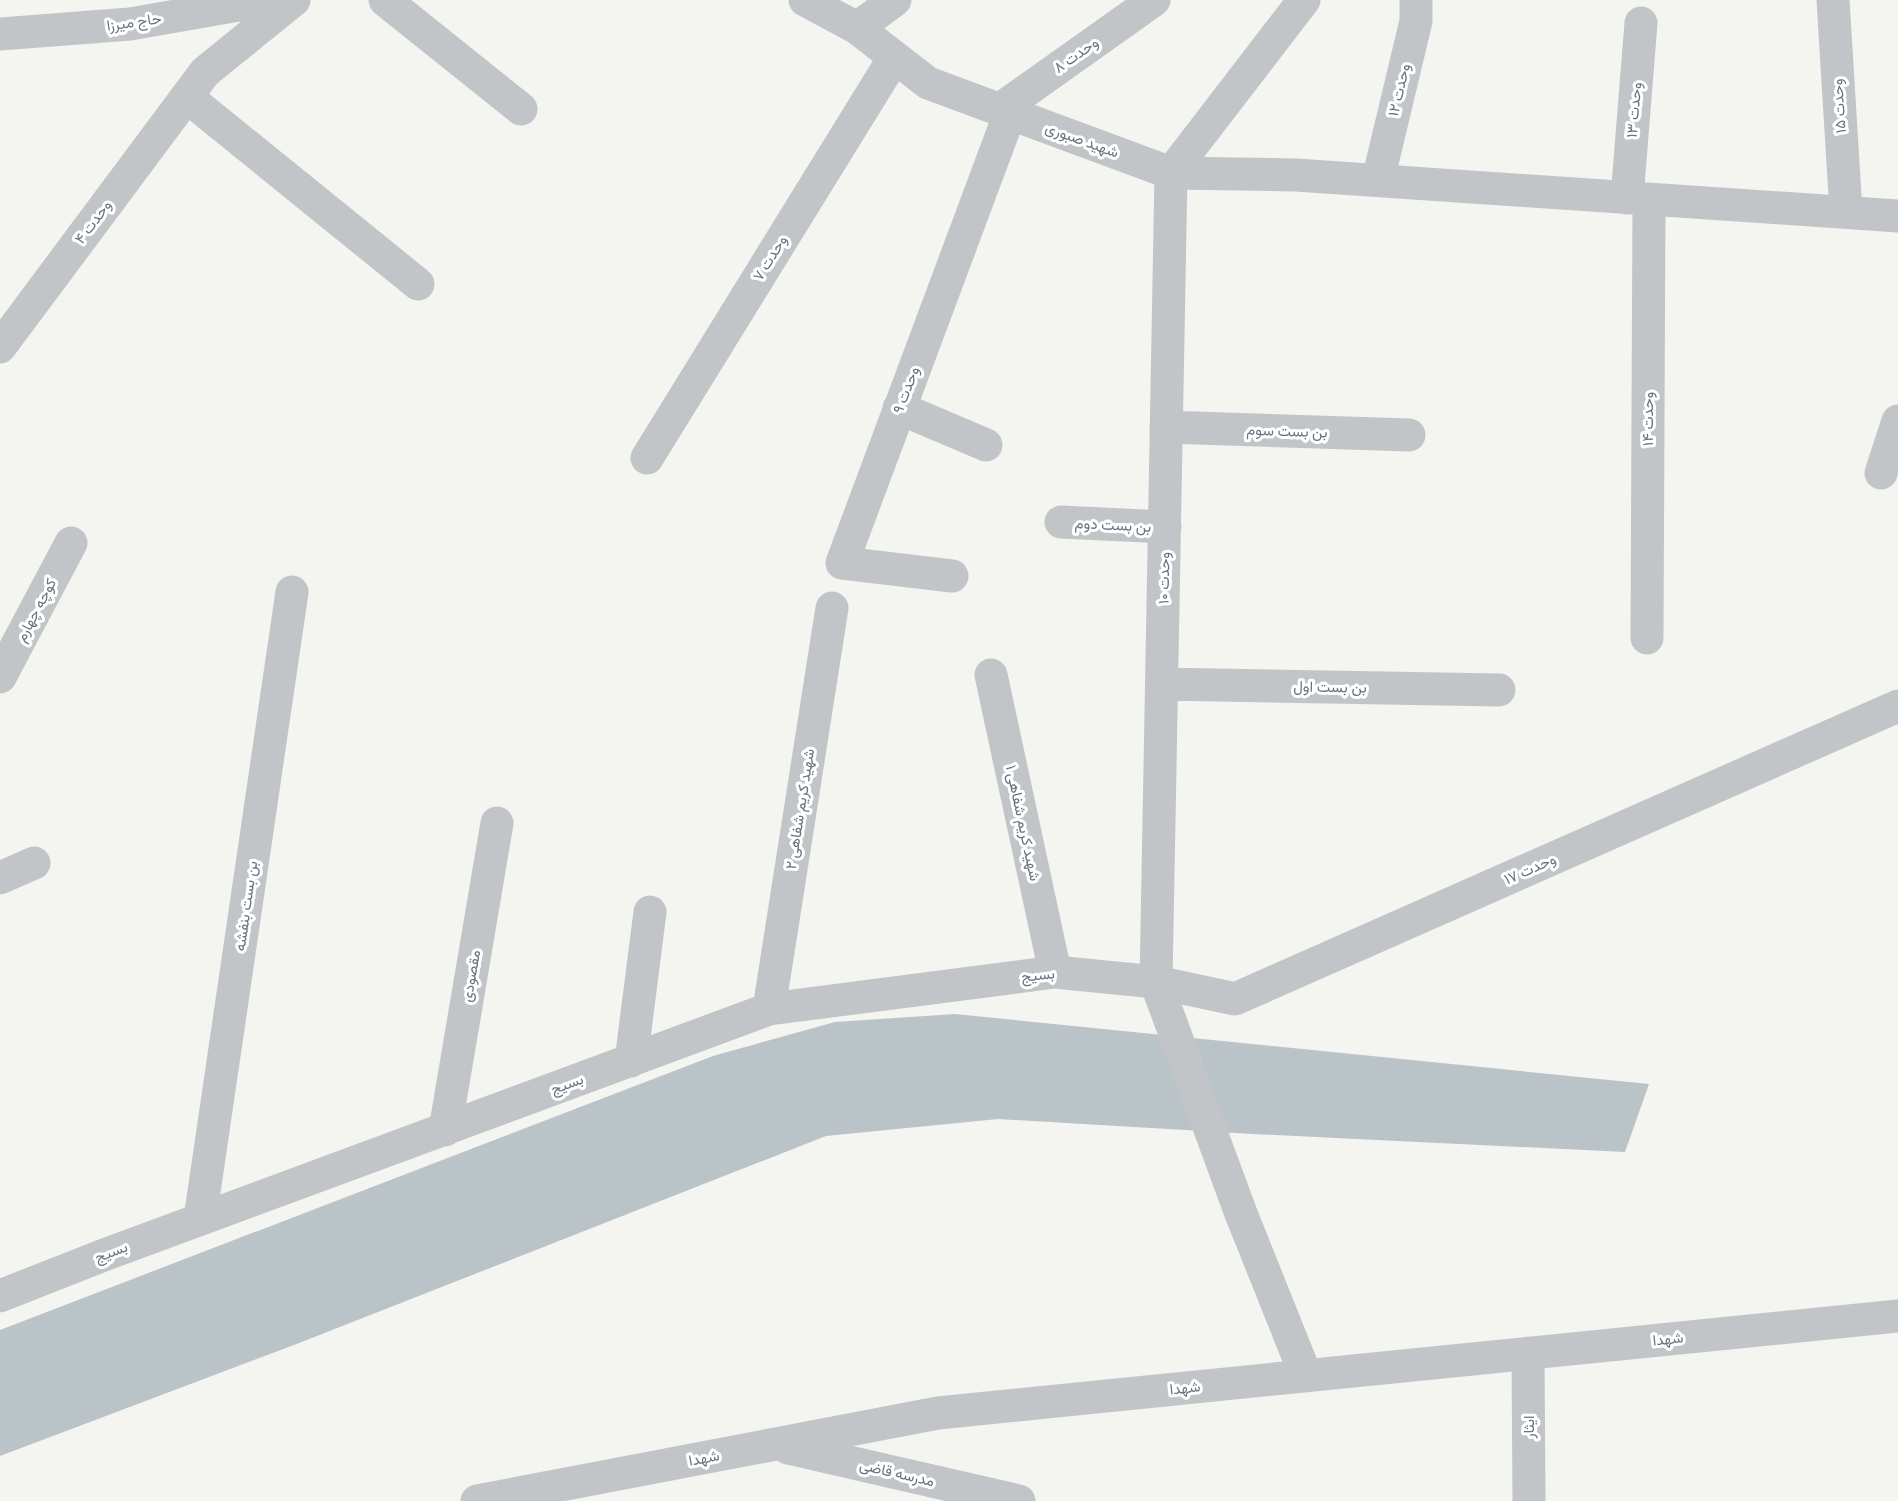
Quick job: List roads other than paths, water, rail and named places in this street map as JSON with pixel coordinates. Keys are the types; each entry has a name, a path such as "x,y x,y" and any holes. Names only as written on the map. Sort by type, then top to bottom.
{"street":[{"name":"حاج میرزا","path":"0,34 130,24 268,0"},
{"name":"وحدت ۴","path":"0,347 206,72 294,0"},
{"path":"385,0 520,109"},
{"name":"شهید صبوری","path":"805,0 857,28 928,83 1171,173 1296,175 1898,216"},
{"path":"857,28 895,0"},
{"name":"وحدت ۸","path":"1005,112 1154,0"},
{"path":"1171,173 1304,0"},
{"name":"وحدت ۱۲","path":"1378,180 1416,21 1416,0"},
{"name":"وحدت ۱۵","path":"1833,0 1846,213"},
{"name":"وحدت ۱۳","path":"1638,199 1641,23"},
{"name":"وحدت ۷","path":"647,458 894,58"},
{"path":"187,97 418,284"},
{"name":"وحدت ۹","path":"952,576 842,563 1005,112"},
{"name":"وحدت ۱۰","path":"1156,982 1171,173"},
{"name":"وحدت ۱۴","path":"1638,199 1647,638"},
{"path":"899,408 986,445"},
{"path":"1881,473 1898,421"},
{"name":"بن بست سوم","path":"1166,427 1409,435"},
{"name":"بن بست دوم","path":"1061,522 1165,528"},
{"name":"کوچه چهارم","path":"0,677 71,543"},
{"name":"بن بست بنفشه","path":"200,1220 292,592"},
{"name":"شهید کریم شفاهی ۲","path":"769,1009 832,608"},
{"name":"شهید کریم شفاهی ۱","path":"991,675 1055,972"},
{"name":"بن بست اول","path":"1162,684 1499,690"},
{"name":"وحدت ۱۷","path":"1156,982 1235,999 1898,706"},
{"name":"مقصودی","path":"445,1130 497,823"},
{"path":"0,878 34,863"},
{"path":"631,1061 650,912"},
{"name":"بسیج","path":"0,1296 769,1009 1055,972 1156,982"},
{"path":"1156,982 1240,1211 1306,1376"},
{"name":"شهدا","path":"477,1501 938,1413 1898,1316"},
{"name":"ایثار","path":"1528,1353 1529,1501"},
{"name":"مدرسه قاضی","path":"774,1445 1019,1501"}]}
